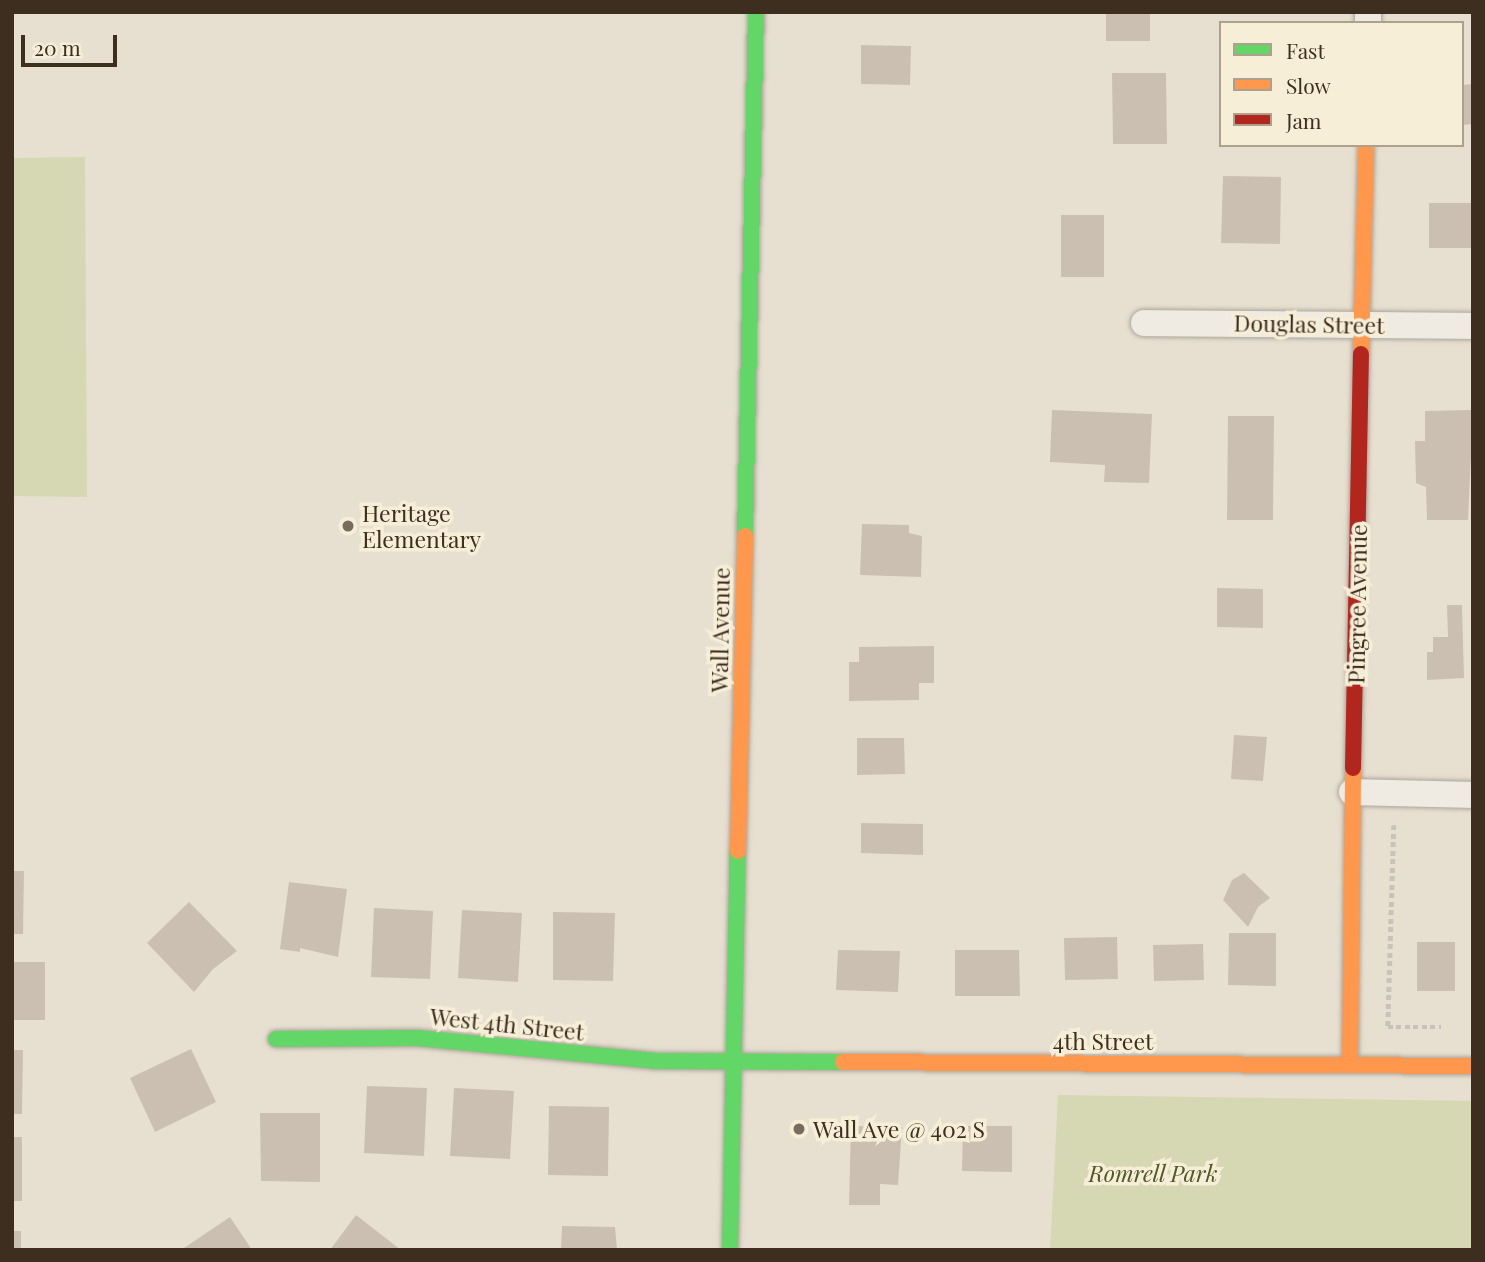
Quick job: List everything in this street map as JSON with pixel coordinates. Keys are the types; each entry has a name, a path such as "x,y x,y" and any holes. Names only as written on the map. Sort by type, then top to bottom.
{"street":[{"name":"Wall Avenue","path":"730,1250 756,12"},
{"name":"Pingree Avenue","path":"1350,1063 1347,1026 1366,147"},
{"name":"Douglas Street","path":"1144,323 1473,326"},
{"path":"1352,792 1473,795"},
{"name":"West 4th Street","path":"276,1038 417,1038 640,1060 733,1062"},
{"name":"4th Street","path":"733,1062 1350,1063 1473,1066"}],"path":[{"path":"1394,825 1388,1027 1446,1027"}],"green space":[{"path":"85,157 87,497 12,496 12,158"},
{"name":"Romrell Park","path":"1058,1095 1473,1101 1473,1250 1050,1250"}],"building":[{"path":"1106,12 1150,12 1150,41 1106,41"},
{"path":"861,45 911,46 910,85 861,84"},
{"path":"1112,73 1166,73 1167,144 1113,144"},
{"path":"1473,84 1473,124 1464,125 1464,85"},
{"path":"1223,176 1281,177 1280,244 1221,243"},
{"path":"1429,203 1473,203 1473,248 1429,248"},
{"path":"1061,215 1104,215 1104,277 1061,277"},
{"path":"1052,410 1152,414 1149,483 1104,482 1105,465 1050,462"},
{"path":"1473,410 1468,520 1427,520 1426,487 1416,483 1415,441 1425,441 1425,411"},
{"path":"1228,416 1274,416 1273,520 1227,520"},
{"path":"862,524 909,525 909,533 922,536 921,577 860,575"},
{"path":"1217,588 1263,589 1263,628 1217,627"},
{"path":"1447,605 1462,605 1464,678 1427,680 1427,652 1433,652 1433,637 1448,637"},
{"path":"934,646 934,683 919,683 919,700 849,701 849,662 859,662 859,647"},
{"path":"1234,735 1267,737 1263,781 1231,779"},
{"path":"857,738 904,738 905,774 857,775"},
{"path":"861,823 923,824 923,855 861,853"},
{"path":"12,871 24,871 23,934 12,934"},
{"path":"1244,873 1270,898 1258,907 1248,927 1223,900 1232,880"},
{"path":"289,882 347,889 338,957 300,948 300,952 280,949"},
{"path":"189,902 237,951 213,969 194,992 147,943"},
{"path":"374,908 433,911 430,979 371,977"},
{"path":"462,910 522,913 518,982 458,978"},
{"path":"553,912 615,913 613,981 553,980"},
{"path":"1229,933 1276,933 1276,986 1228,985"},
{"path":"1117,937 1118,979 1065,980 1064,938"},
{"path":"1417,942 1455,942 1455,991 1417,991"},
{"path":"1203,944 1204,980 1154,981 1153,945"},
{"path":"838,950 900,951 898,992 836,990"},
{"path":"955,950 1019,950 1020,996 955,996"},
{"path":"12,962 45,962 45,1020 12,1020"},
{"path":"191,1049 216,1102 155,1132 130,1078"},
{"path":"12,1050 23,1050 22,1114 12,1114"},
{"path":"367,1086 427,1088 424,1156 364,1153"},
{"path":"454,1088 514,1091 510,1159 450,1156"},
{"path":"549,1106 609,1107 608,1176 548,1175"},
{"path":"260,1113 320,1113 320,1182 261,1181"},
{"path":"851,1126 902,1127 898,1185 880,1184 880,1205 849,1205"},
{"path":"963,1126 1012,1126 1012,1172 962,1171"},
{"path":"12,1137 22,1137 22,1201 12,1201"},
{"path":"356,1215 401,1250 330,1250"},
{"path":"230,1217 252,1250 181,1250"},
{"path":"562,1226 615,1227 617,1250 561,1250"},
{"path":"12,1231 21,1231 21,1250 12,1250"}],"traffic: fast":[{"path":"745,536 756,12"},
{"path":"730,1250 738,851"},
{"path":"276,1039 417,1038 656,1061 843,1062"}],"traffic: slow":[{"path":"1361,354 1366,147"},
{"path":"738,851 745,536"},
{"path":"1350,1063 1353,768"},
{"path":"843,1062 1473,1066"}],"traffic: jam":[{"path":"1353,768 1361,354"}],"place":[{"name":"Heritage Elementary","path":"348,526"},
{"name":"Wall Ave @ 402 S","path":"799,1129"}]}
